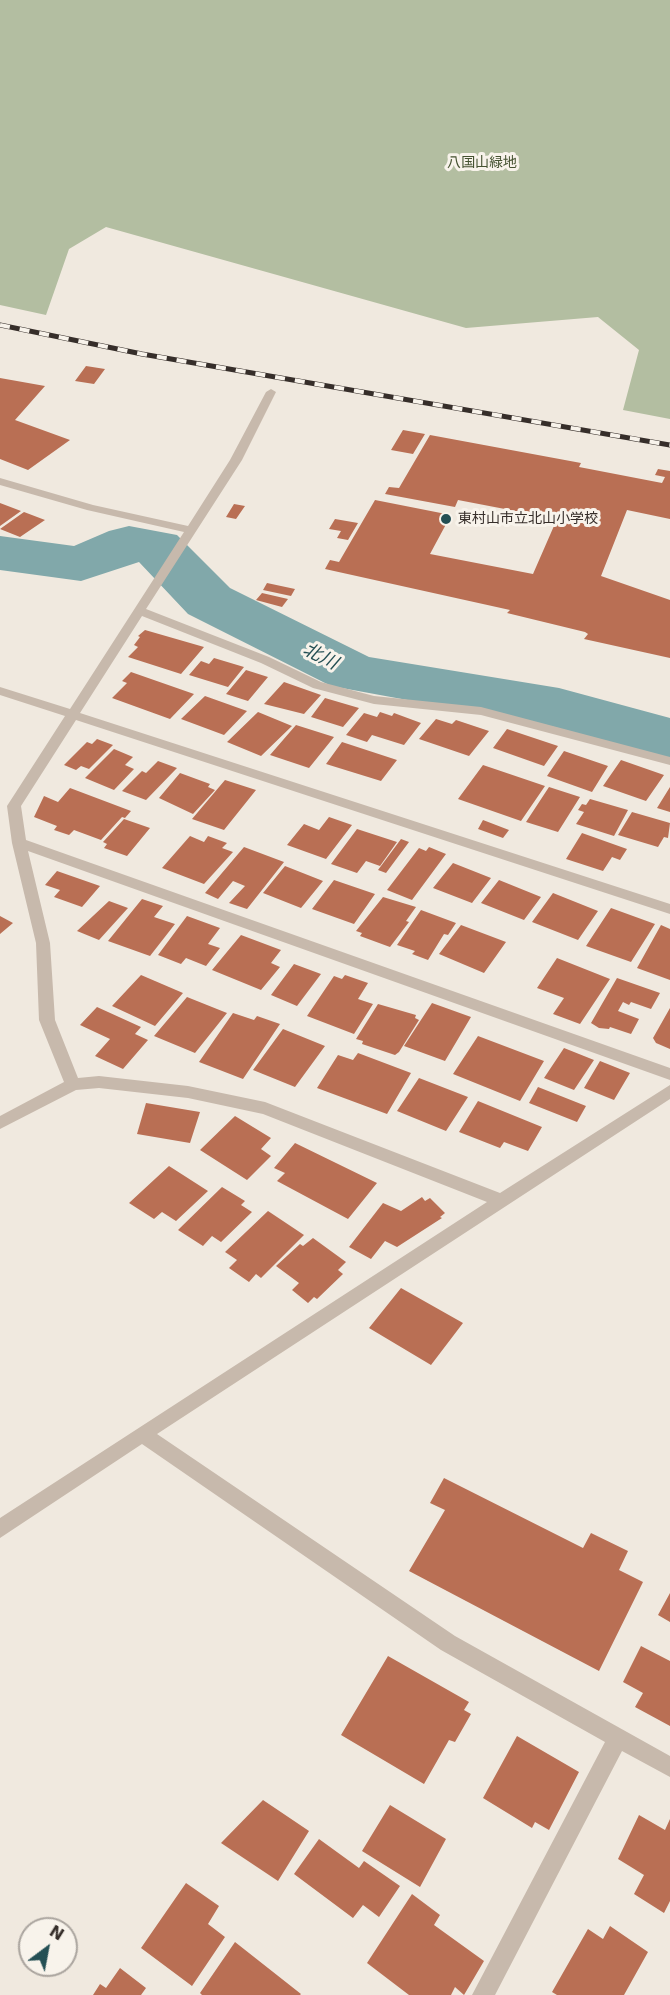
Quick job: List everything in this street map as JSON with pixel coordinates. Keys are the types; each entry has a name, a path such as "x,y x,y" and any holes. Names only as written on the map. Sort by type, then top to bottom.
{"street":[{"path":"73,1084 47,1020 43,943 19,843 14,806 71,713 236,460 271,392"},
{"path":"0,481 91,508 192,530"},
{"path":"138,610 265,660 317,685 374,700 481,711 670,761"},
{"path":"0,690 670,909"},
{"path":"19,843 670,1074"},
{"path":"0,1123 73,1084 99,1082 188,1092 265,1108 503,1201"},
{"path":"0,1529 142,1434 670,1091"},
{"path":"142,1434 448,1643 670,1767"},
{"path":"483,1995 618,1737"}],"green space":[{"name":"八国山緑地","path":"0,0 670,0 670,419 623,410 639,350 598,317 466,328 106,227 69,249 46,315 0,305"}],"building":[{"path":"86,366 105,369 94,384 75,381"},
{"path":"0,378 45,386 15,420 70,440 28,470 0,459"},
{"path":"403,430 425,434 413,454 391,450"},
{"path":"430,435 581,463 579,467 662,483 665,477 655,475 658,469 670,471 670,519 627,510 601,576 670,600 670,658 584,639 588,634 585,632 507,613 510,610 325,569 330,560 339,562 375,500 451,515 430,554 533,574 557,519 458,500 455,507 385,494 389,487 399,488"},
{"path":"0,503 21,511 0,526"},
{"path":"234,504 245,506 236,519 226,517"},
{"path":"24,512 45,520 20,537 0,529"},
{"path":"335,519 358,523 348,540 337,538 341,531 329,529"},
{"path":"267,583 295,589 291,596 263,590"},
{"path":"262,593 288,599 282,607 256,600"},
{"path":"145,630 204,647 181,674 128,657 138,647 134,645 140,637 138,636"},
{"path":"214,658 244,667 228,687 189,675 201,661 209,664"},
{"path":"246,670 268,677 248,701 226,694"},
{"path":"131,672 194,694 170,719 112,698 127,683 122,681"},
{"path":"284,682 321,695 304,714 264,704"},
{"path":"205,696 247,711 224,735 181,719"},
{"path":"325,698 359,708 343,727 311,717"},
{"path":"258,712 292,726 261,756 227,742"},
{"path":"380,712 392,716 394,713 421,723 404,745 372,735 367,742 346,735 364,713 377,717"},
{"path":"436,719 452,724 456,720 489,731 469,756 419,739"},
{"path":"296,725 334,737 309,768 270,755"},
{"path":"507,729 558,746 544,766 493,748"},
{"path":"97,739 113,745 89,769 81,766 76,770 64,765 87,742 92,744"},
{"path":"342,742 397,760 381,781 326,764"},
{"path":"114,749 133,757 125,765 134,769 114,790 85,778"},
{"path":"564,751 608,766 592,792 547,776"},
{"path":"621,760 664,775 646,801 603,786"},
{"path":"158,761 177,768 146,800 122,791 142,771 146,773"},
{"path":"483,765 545,786 521,821 458,799"},
{"path":"180,773 210,784 208,787 215,790 193,814 159,798"},
{"path":"225,780 256,790 224,830 192,819"},
{"path":"549,787 580,797 558,832 526,822"},
{"path":"670,787 670,812 657,808"},
{"path":"70,788 131,811 125,818 122,817 101,840 74,830 69,835 54,830 57,826 34,817 44,796 58,802"},
{"path":"590,799 628,810 614,836 576,824 584,812 578,810"},
{"path":"632,812 670,823 668,838 664,837 658,847 618,835"},
{"path":"329,817 352,825 326,859 287,845 304,824 319,830"},
{"path":"124,819 150,828 127,856 104,848 107,844 103,842"},
{"path":"483,820 509,830 503,838 478,829"},
{"path":"357,829 397,842 380,866 366,861 357,873 331,864"},
{"path":"582,833 627,849 620,860 612,857 603,871 566,859"},
{"path":"190,836 204,842 208,836 227,843 222,848 233,852 204,884 162,868"},
{"path":"401,839 409,842 386,873 378,870"},
{"path":"244,847 284,862 247,909 229,903 245,886 233,881 218,899 205,893"},
{"path":"429,847 446,854 412,900 387,890 419,848 426,851"},
{"path":"453,863 491,878 472,903 433,888"},
{"path":"285,866 323,881 301,908 263,893"},
{"path":"57,871 100,886 82,907 54,897 60,890 45,885"},
{"path":"334,880 375,894 354,924 312,909"},
{"path":"499,880 541,897 524,920 481,903"},
{"path":"553,893 598,911 578,940 532,922"},
{"path":"383,897 416,907 406,921 409,922 390,947 360,936 362,933 356,931"},
{"path":"142,899 163,906 154,917 175,924 150,956 108,941"},
{"path":"109,901 128,908 99,940 77,931"},
{"path":"611,908 655,924 631,962 586,946"},
{"path":"421,910 456,923 448,935 444,934 428,960 412,954 415,951 397,945"},
{"path":"0,916 13,923 0,934"},
{"path":"187,916 220,928 208,944 220,948 206,966 186,958 181,964 158,955"},
{"path":"461,925 506,942 484,973 439,954"},
{"path":"661,925 670,929 670,980 637,968"},
{"path":"241,935 281,950 271,963 280,967 261,990 212,970"},
{"path":"557,958 610,979 580,1024 553,1014 564,998 537,988"},
{"path":"294,964 321,974 297,1006 271,995"},
{"path":"141,975 183,993 155,1026 112,1006"},
{"path":"345,975 368,983 358,999 373,1004 354,1034 307,1016 334,976 342,979"},
{"path":"617,978 660,993 651,1009 631,1002 629,1005 623,1002 618,1011 639,1019 631,1034 610,1027 609,1029 599,1028 591,1023"},
{"path":"187,997 227,1013 195,1053 154,1036"},
{"path":"432,1003 471,1017 445,1061 404,1046"},
{"path":"378,1004 416,1015 415,1018 419,1020 395,1055 362,1044 363,1041 356,1039"},
{"path":"97,1007 141,1027 135,1034 148,1040 123,1069 95,1056 110,1039 80,1025"},
{"path":"670,1008 670,1049 656,1043 653,1038"},
{"path":"233,1013 254,1020 257,1016 280,1024 243,1079 199,1062"},
{"path":"283,1029 325,1046 295,1087 253,1070"},
{"path":"478,1036 544,1061 520,1101 453,1074"},
{"path":"564,1048 594,1060 574,1090 544,1078"},
{"path":"358,1053 411,1073 387,1114 317,1088 338,1055 353,1060"},
{"path":"600,1061 630,1073 614,1100 584,1088"},
{"path":"419,1078 468,1097 446,1131 397,1111"},
{"path":"538,1087 586,1106 577,1122 529,1103"},
{"path":"478,1101 542,1127 528,1151 504,1142 500,1148 459,1132"},
{"path":"146,1103 200,1112 190,1143 137,1134"},
{"path":"235,1116 271,1138 261,1149 271,1156 247,1180 200,1150"},
{"path":"295,1143 377,1183 348,1219 277,1181 285,1173 274,1168"},
{"path":"169,1166 208,1191 176,1221 162,1212 154,1219 129,1203"},
{"path":"222,1187 245,1201 241,1205 252,1212 221,1242 212,1236 203,1246 178,1230"},
{"path":"422,1197 425,1201 430,1198 445,1213 440,1217 442,1218 397,1247 385,1241 371,1259 349,1247 383,1203 401,1211"},
{"path":"268,1211 304,1235 261,1278 256,1274 249,1282 229,1268 237,1260 225,1252"},
{"path":"313,1238 346,1262 338,1270 343,1274 317,1299 314,1297 308,1303 292,1290 299,1283 276,1266 300,1244 303,1246"},
{"path":"401,1288 463,1323 431,1365 369,1328"},
{"path":"444,1478 583,1548 591,1533 628,1551 619,1570 643,1582 599,1671 409,1571 445,1510 430,1503"},
{"path":"670,1593 670,1622 658,1615"},
{"path":"641,1646 670,1661 670,1726 635,1707 643,1693 623,1682"},
{"path":"388,1656 469,1702 464,1710 471,1714 455,1742 449,1740 424,1784 341,1735"},
{"path":"517,1736 579,1772 549,1830 535,1822 532,1828 483,1798"},
{"path":"263,1800 309,1831 278,1881 221,1843"},
{"path":"390,1805 446,1839 420,1887 362,1851"},
{"path":"639,1815 665,1830 670,1819 670,1901 664,1913 634,1894 644,1875 618,1859"},
{"path":"319,1839 359,1868 364,1861 400,1886 379,1917 363,1905 353,1918 294,1874"},
{"path":"186,1883 219,1906 208,1924 225,1937 192,1986 141,1948"},
{"path":"412,1894 440,1915 434,1925 484,1961 464,1995 455,1987 451,1995 409,1995 367,1963"},
{"path":"610,1926 648,1952 624,1995 557,1995 552,1992 588,1929 603,1939"},
{"path":"235,1942 301,1994 202,1995 200,1993"},
{"path":"120,1968 146,1988 141,1995 93,1995 100,1984 106,1988"}],"waterway":[{"name":"北川","path":"0,553 81,564 129,543 157,547 209,601 353,673 559,708 670,739"}],"railway":[{"path":"0,325 142,354 670,445"}],"place":[{"name":"東村山市立北山小学校","path":"446,519"}]}
